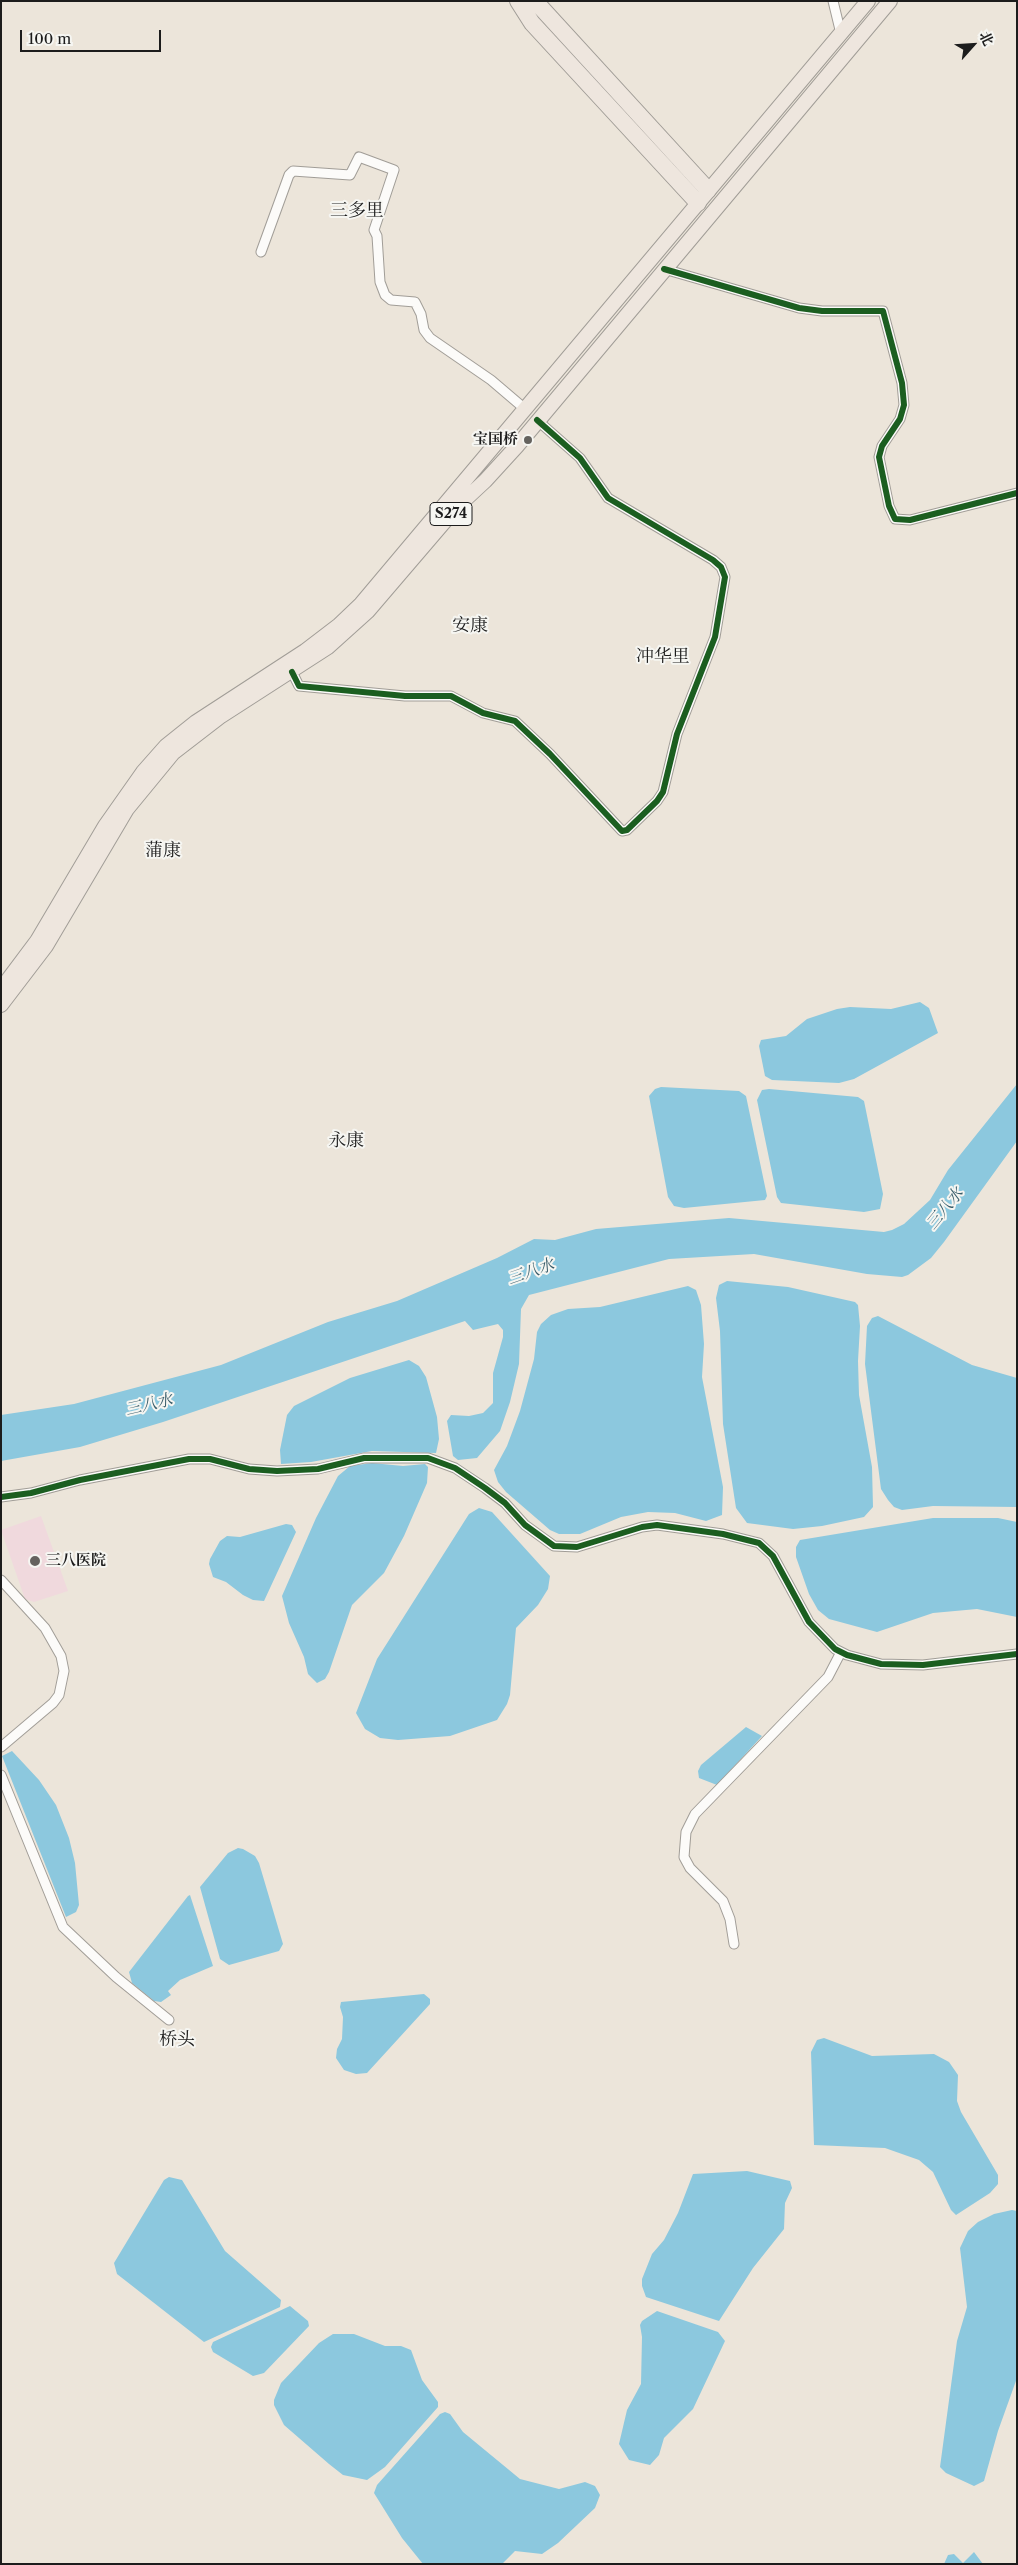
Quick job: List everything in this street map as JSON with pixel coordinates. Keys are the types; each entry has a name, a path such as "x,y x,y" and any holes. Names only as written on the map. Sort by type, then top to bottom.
{"highway":[{"path":"518,1 532,23 703,196"},
{"path":"535,1 703,196"}],"main road":[{"name":"S274","path":"1,989 37,941 119,803 166,746 215,707 305,652 340,625 379,584 868,1"},
{"name":"S274","path":"1,1005 40,955 113,831 150,778 173,753 201,730 328,647 368,611 457,507 486,482 890,1"},
{"path":"525,409 537,420"}],"street":[{"path":"833,1 841,34"},
{"path":"261,252 290,174 293,171 350,174 359,157 394,170 374,230 377,236 380,282 386,295 391,300 416,302 421,314 424,330 430,338 490,380 525,409"},
{"path":"664,269 800,308 822,311 883,311 902,383 904,405 900,419 882,446 879,457 889,506 895,519 910,520 1017,494"},
{"path":"292,672 300,686 405,696 451,696 483,713 515,721 550,754 622,831 627,830 657,801 663,792 677,734 715,637 725,578 721,567 713,560 608,498 580,458 537,420"},
{"path":"1,1497 31,1493 80,1480 189,1459 219,1461 249,1469 277,1471 318,1469 364,1458 428,1458 455,1468 485,1488 505,1503 525,1525 554,1546 577,1547 642,1527 657,1525 723,1534 759,1543 773,1556 809,1622 818,1634 841,1652 881,1664 922,1665 1017,1654"},
{"path":"1,1580 45,1628 61,1656 64,1671 62,1686 53,1703 1,1747"},
{"path":"734,1944 730,1919 723,1901 690,1868 684,1857 686,1832 695,1814 828,1678 841,1652"},
{"path":"1,1775 63,1927 116,1977 169,2020"}],"shaded area":[{"name":"三八医院","path":"41,1516 68,1591 34,1602 25,1599 1,1530"}],"water":[{"path":"920,1002 929,1008 938,1033 854,1079 839,1083 772,1080 765,1076 759,1046 761,1040 786,1036 807,1019 837,1009 850,1007 891,1009"},
{"name":"三八水","path":"1017,1084 1017,1141 931,1258 908,1275 902,1277 867,1274 754,1254 669,1259 529,1295 521,1309 519,1364 510,1402 500,1431 477,1458 458,1460 453,1456 447,1421 451,1415 469,1416 483,1413 493,1403 493,1373 503,1337 503,1330 498,1324 473,1330 465,1321 163,1422 80,1447 1,1461 1,1415 74,1404 221,1365 328,1322 397,1301 497,1258 534,1239 555,1240 596,1229 729,1218 884,1232 892,1230 904,1224 930,1200 948,1170"},
{"path":"661,1087 739,1091 746,1096 767,1196 765,1200 684,1208 674,1206 668,1197 649,1096 655,1089"},
{"path":"769,1089 858,1097 864,1101 883,1194 880,1209 864,1212 781,1203 777,1197 757,1100 762,1090"},
{"path":"727,1281 788,1287 855,1302 858,1305 860,1326 859,1395 872,1467 873,1507 864,1517 822,1526 793,1529 747,1523 736,1508 723,1424 720,1331 716,1298 719,1285"},
{"path":"688,1286 696,1290 701,1305 704,1344 702,1377 723,1487 722,1515 706,1521 675,1513 648,1512 621,1517 580,1534 559,1534 550,1530 506,1492 498,1482 494,1470 507,1446 520,1411 534,1359 537,1332 541,1324 551,1315 568,1309 600,1307"},
{"path":"878,1316 972,1365 1017,1378 1017,1507 933,1506 902,1510 894,1507 888,1500 881,1489 865,1364 867,1326 872,1318"},
{"path":"409,1360 419,1366 426,1377 437,1417 439,1439 436,1453 372,1451 311,1462 281,1464 280,1450 287,1415 294,1406 350,1378"},
{"path":"372,1463 403,1466 425,1464 428,1467 427,1483 404,1536 384,1573 352,1605 329,1672 325,1679 317,1683 308,1674 304,1657 289,1623 282,1596 316,1518 338,1476 350,1466"},
{"path":"479,1508 492,1512 550,1576 548,1589 538,1605 516,1628 510,1695 507,1704 497,1720 450,1736 398,1740 380,1738 365,1729 356,1713 377,1659 469,1514"},
{"path":"933,1518 998,1518 1017,1522 1017,1617 977,1609 933,1613 877,1632 829,1619 818,1610 809,1594 796,1557 796,1547 800,1540"},
{"path":"286,1524 292,1525 296,1532 264,1601 253,1600 226,1582 213,1577 209,1564 220,1541 227,1536 240,1537"},
{"path":"746,1727 762,1736 717,1785 699,1778 698,1771 701,1765"},
{"path":"12,1751 39,1780 56,1805 69,1838 75,1863 79,1905 76,1912 66,1917 2,1756"},
{"path":"238,1848 255,1856 259,1863 283,1944 279,1951 229,1965 220,1959 200,1887 228,1853"},
{"path":"190,1895 213,1966 180,1980 168,1991 171,1995 161,2002 154,2001 132,1983 129,1972"},
{"path":"424,1994 430,1999 430,2004 367,2073 356,2074 344,2070 336,2058 337,2049 342,2039 343,2017 340,2007 341,2002"},
{"path":"824,2038 872,2056 934,2054 949,2062 958,2075 957,2101 961,2112 998,2175 998,2184 990,2193 956,2215 951,2210 933,2172 919,2160 885,2148 814,2145 811,2052 817,2040"},
{"path":"747,2171 790,2181 792,2188 785,2203 784,2229 753,2268 719,2321 646,2297 642,2286 642,2279 652,2254 664,2240 678,2213 693,2174"},
{"path":"169,2177 182,2180 225,2251 281,2300 280,2307 204,2342 117,2274 114,2263 164,2180"},
{"path":"1012,2210 1017,2211 1017,2378 998,2431 984,2481 974,2486 946,2473 940,2467 957,2341 967,2307 960,2248 968,2231 978,2222 994,2214"},
{"path":"290,2306 308,2321 309,2326 264,2373 253,2376 213,2352 211,2347 213,2342"},
{"path":"657,2311 718,2332 725,2341 693,2409 664,2438 659,2455 650,2465 629,2460 619,2444 627,2410 641,2384 642,2337 640,2325 642,2321"},
{"path":"333,2334 354,2334 385,2346 401,2346 411,2350 422,2380 438,2402 438,2407 385,2467 367,2480 343,2475 329,2464 284,2425 274,2405 274,2400 281,2383 319,2343"},
{"path":"445,2412 450,2414 463,2432 520,2479 559,2489 585,2482 595,2486 600,2495 595,2508 558,2543 542,2554 515,2551 502,2564 423,2564 402,2538 374,2493 377,2485 440,2414"},
{"path":"974,2552 983,2564 944,2564 948,2555 954,2554 963,2563"}],"cycle path":[{"path":"664,269 799,308 822,311 883,311 902,383 904,405 900,419 882,446 879,457 889,506 895,519 910,520 1017,493"},
{"path":"292,672 299,686 405,696 451,696 483,713 515,721 550,754 622,831 627,830 657,801 663,792 677,734 715,637 725,577 721,567 713,560 608,498 580,458 537,420"},
{"path":"1,1497 31,1493 80,1480 189,1459 210,1459 249,1469 277,1471 318,1469 364,1458 428,1458 455,1468 485,1488 505,1503 525,1525 554,1546 577,1547 642,1527 657,1525 723,1534 759,1543 773,1556 809,1622 835,1649 847,1655 881,1664 923,1665 1017,1654"}],"place":[{"name":"宝国桥","path":"528,440"},
{"name":"三八医院","path":"35,1561"}],"district":[{"name":"三多里","path":"357,211"},
{"name":"安康","path":"470,626"},
{"name":"冲华里","path":"663,657"},
{"name":"蒲康","path":"163,851"},
{"name":"永康","path":"346,1141"},
{"name":"桥头","path":"177,2040"}]}
